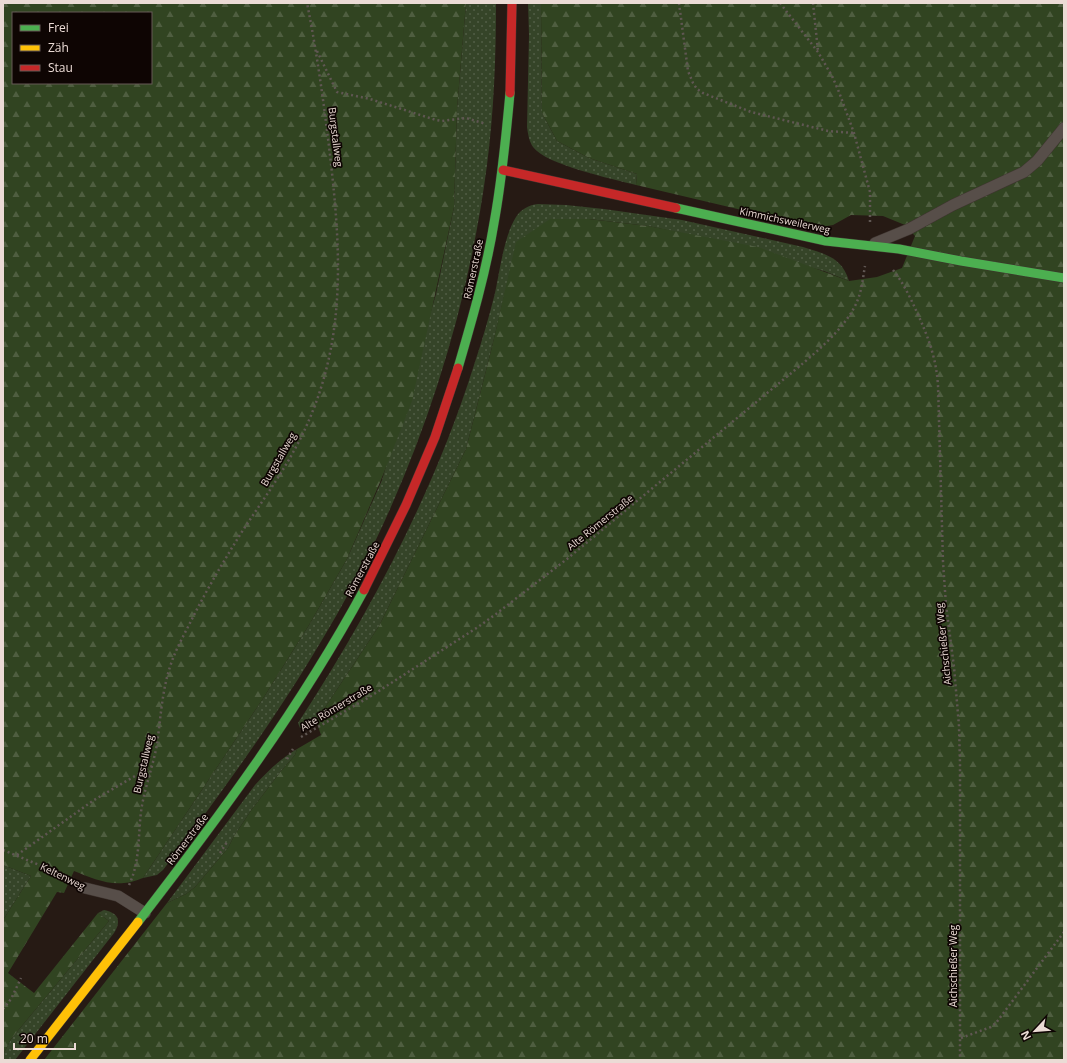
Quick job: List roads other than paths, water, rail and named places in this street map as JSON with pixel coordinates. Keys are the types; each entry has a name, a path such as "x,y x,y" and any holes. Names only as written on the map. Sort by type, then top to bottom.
{"street":[{"name":"Römerstraße","path":"30,1060 145,913 232,798 273,739 326,657 374,572 399,520 425,461 452,388 471,326 488,256 503,170 507,131 512,72 512,3"},
{"name":"Kimmichsweilerweg","path":"503,170 826,241 909,250 961,261 1064,278"}],"lane":[{"path":"869,245 909,229 953,205 1024,172 1037,161 1064,128"},
{"name":"Keltenweg","path":"85,888 123,898 145,913"}]}
